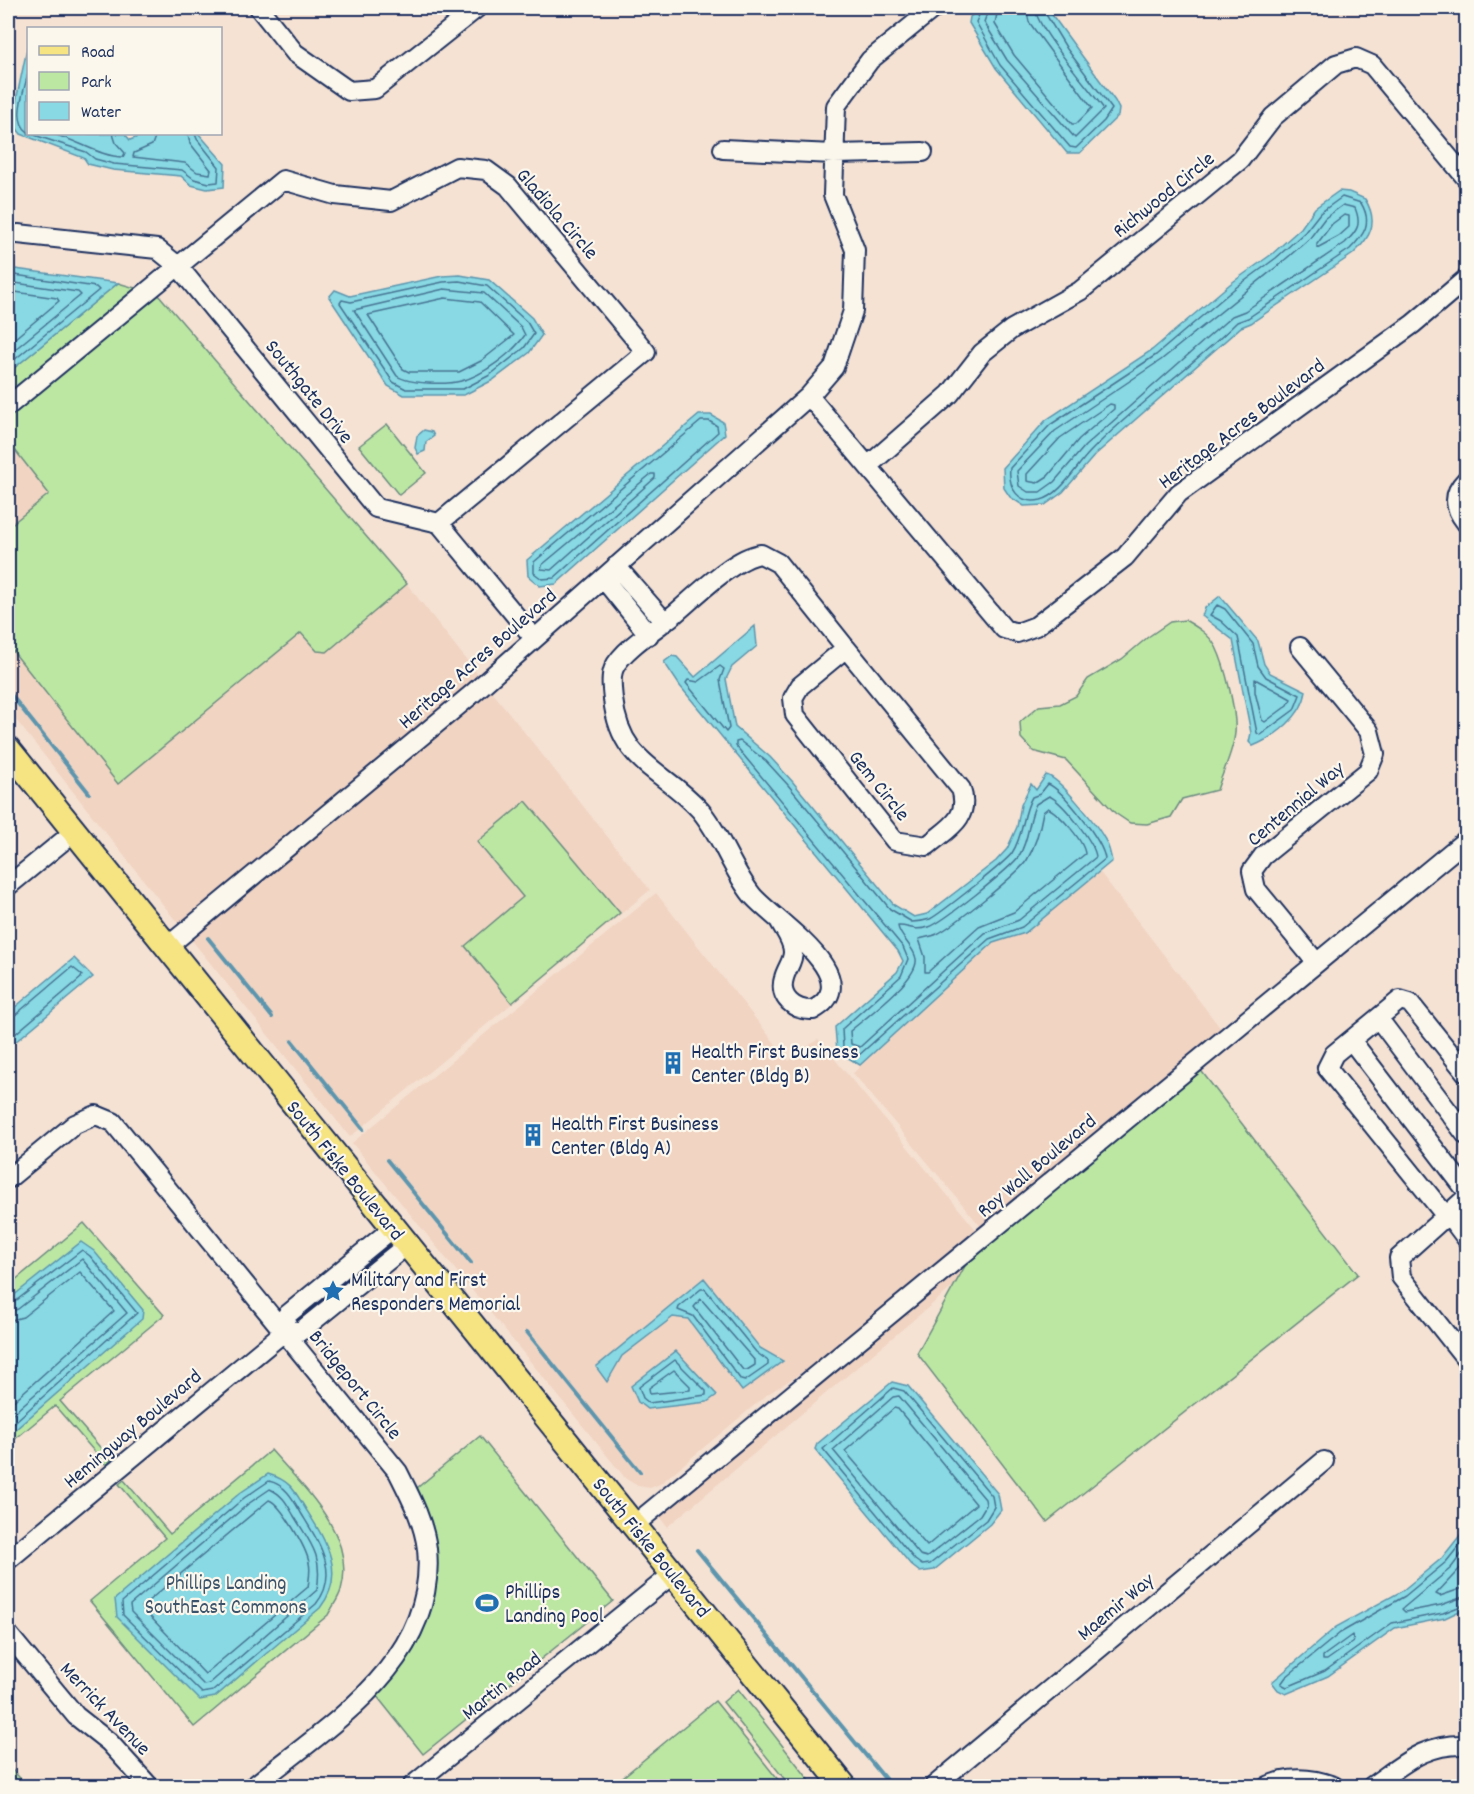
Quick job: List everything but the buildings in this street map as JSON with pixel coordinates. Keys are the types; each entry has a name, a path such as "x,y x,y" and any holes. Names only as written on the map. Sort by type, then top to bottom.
{"main road":[{"name":"South Fiske Boulevard","path":"8,749 844,1786"}],"street":[{"path":"259,8 295,53 349,91 375,89 477,8"},
{"name":"Heritage Acres Boulevard","path":"167,946 471,695 809,396 834,367 853,311 855,250 833,195 836,106 870,60 934,8"},
{"name":"Richwood Circle","path":"869,465 950,394 982,353 1012,329 1080,291 1098,277 1240,160 1273,117 1336,64 1356,58 1372,65 1467,178"},
{"path":"723,149 834,154 922,152"},
{"name":"Gladiola Circle","path":"178,266 283,180 335,195 391,201 458,167 486,170 508,186 646,352 439,522"},
{"name":"Southgate Drive","path":"18,234 157,249 178,266 376,508 439,522"},
{"path":"8,406 178,266"},
{"name":"Heritage Acres Boulevard","path":"809,396 869,465 992,617 1011,633 1026,632 1125,557 1179,493 1413,324 1467,279"},
{"path":"1467,480 1456,495 1457,511 1467,523"},
{"path":"439,522 534,638"},
{"name":"Gem Circle","path":"780,922 753,896 743,882 716,830 703,813 691,800 640,760 619,728 611,681 614,669 649,635 740,561 761,554 778,563 961,789 966,802 962,817 927,846 896,841 795,716 793,698 800,686 846,648"},
{"path":"610,572 665,622"},
{"path":"610,572 649,635"},
{"name":"Centennial Way","path":"1300,647 1369,731 1375,754 1368,771 1263,856 1252,871 1256,889 1316,963"},
{"path":"8,886 74,832"},
{"name":"Roy Wall Boulevard","path":"634,1525 1467,840"},
{"path":"780,922 819,956 829,979 829,997 813,1010 794,1007 784,995 783,981 793,954 789,938 780,922"},
{"path":"1467,1073 1410,1003 1400,1000 1334,1054 1327,1068 1446,1216 1467,1238"},
{"path":"1378,1018 1466,1134"},
{"path":"1351,1040 1467,1190"},
{"name":"Bridgeport Circle","path":"8,1179 75,1124 96,1115 113,1122 398,1472 414,1505 427,1548 425,1595 406,1646 370,1691 254,1786"},
{"path":"1467,1198 1399,1258 1401,1277 1467,1359"},
{"name":"Hemingway Boulevard","path":"8,1560 285,1331 287,1315 400,1236"},
{"name":"Maemir Way","path":"934,1786 1324,1461"},
{"name":"Martin Road","path":"412,1786 674,1573"},
{"name":"Merrick Avenue","path":"8,1634 76,1716 109,1742 149,1786"},
{"path":"1372,1786 1429,1749 1446,1744 1467,1745"},
{"path":"1268,1786 1278,1781 1312,1778 1334,1786"}],"shaded area":[{"path":"8,441 49,495 8,527"},
{"path":"407,584 480,677 180,926 8,710 8,645 119,783 301,633 317,651 327,652"},
{"path":"490,689 650,890 350,1137 190,938"},
{"path":"1099,871 1222,1030 982,1228 853,1073 993,943 1025,933"},
{"path":"656,893 789,1061 818,1039 978,1232 826,1357 768,1394 660,1484 650,1488 638,1486 626,1479 352,1143"},
{"path":"970,1257 955,1285 667,1527 658,1515"}],"green space":[{"path":"118,283 139,289 8,397 8,373"},
{"path":"158,294 407,584 327,652 317,651 301,633 118,784 8,645 8,527 49,494 8,441 8,416"},
{"path":"387,424 426,473 399,495 359,446"},
{"path":"1185,620 1213,642 1223,665 1234,714 1235,733 1232,747 1217,790 1182,799 1171,817 1147,824 1130,823 1115,813 1066,760 1033,751 1021,738 1020,722 1039,706 1060,704 1076,696 1088,679 1122,659 1148,637 1170,622"},
{"path":"526,801 620,913 512,1003 465,946 523,897 477,842"},
{"path":"1199,1068 1358,1274 1047,1522 917,1353 970,1257"},
{"path":"84,1223 164,1315 60,1401 111,1460 106,1465 55,1406 8,1445 8,1286"},
{"path":"480,1436 613,1601 423,1754 376,1695 413,1651 426,1625 433,1597 434,1581 429,1529 417,1488"},
{"name":"Phillips Landing SouthEast Commons","path":"271,1450 311,1496 334,1531 341,1550 344,1570 341,1590 328,1615 194,1727 90,1601 165,1538 119,1484 124,1480 170,1534"},
{"path":"738,1689 814,1786 790,1786 723,1702"},
{"path":"715,1701 783,1786 612,1786"},
{"path":"8,1766 28,1786 8,1786"}],"water":[{"path":"979,8 1047,8 1115,101 1119,109 1118,116 1080,153 1067,153 996,68 969,23 970,17"},
{"path":"27,49 27,135 126,135 130,140 142,135 200,135 225,164 224,187 207,189 191,185 181,176 113,170 88,164 84,158 21,134 14,125 13,115"},
{"path":"1339,191 1349,192 1365,199 1372,215 1371,229 1353,254 1251,323 1241,327 1095,455 1063,492 1045,505 1024,506 1010,497 1004,488 1003,468 1046,420 1152,350 1230,284 1272,254 1301,228 1315,208"},
{"path":"8,268 118,283 8,373"},
{"path":"460,275 489,280 532,318 542,335 529,353 493,380 464,395 404,395 388,386 329,297 335,290 350,296 442,276"},
{"path":"699,415 711,415 723,422 725,434 556,584 540,586 528,576 527,560"},
{"path":"424,430 432,432 434,436 426,442 425,451 418,454 415,448 417,436"},
{"path":"1220,596 1258,641 1264,664 1270,673 1306,691 1300,709 1287,725 1253,746 1249,742 1251,733 1233,640 1202,616 1205,608"},
{"path":"755,626 757,646 732,667 726,679 735,727 770,757 792,781 894,905 914,917 927,914 996,861 1007,849 1017,827 1021,805 1031,784 1036,790 1046,775 1060,784 1086,813 1106,841 1110,852 1112,861 1025,933 993,943 860,1065 837,1051 835,1027 897,972 903,961 898,951 680,686 664,662 672,656 677,657 695,677"},
{"path":"74,958 93,977 8,1048 8,1013"},
{"path":"81,1242 94,1251 143,1310 142,1319 8,1436 8,1300"},
{"path":"704,1278 760,1348 783,1361 742,1391 688,1319 673,1317 622,1356 607,1382 596,1367"},
{"path":"676,1351 717,1395 707,1402 647,1409 638,1402 631,1386"},
{"path":"892,1382 908,1386 998,1494 1001,1510 990,1524 934,1570 920,1572 911,1565 815,1449 817,1444"},
{"name":"Phillips Landing SouthEast Commons","path":"268,1474 283,1480 292,1488 314,1522 331,1558 332,1583 320,1608 215,1697 200,1700 117,1617 115,1599 240,1493"},
{"path":"1466,1528 1466,1608 1445,1618 1395,1628 1328,1676 1286,1694 1278,1690 1272,1682 1336,1627 1402,1591 1442,1558"}],"waterway":[{"path":"8,691 89,793"},
{"path":"208,938 272,1017"},
{"path":"292,1041 363,1129"},
{"path":"387,1160 471,1263"},
{"path":"527,1332 640,1472"},
{"path":"697,1550 891,1786"}],"place":[{"name":"Health First Business Center (Bldg B)","path":"673,1063"},
{"name":"Health First Business Center (Bldg A)","path":"533,1135"},
{"name":"Military and First Responders Memorial","path":"333,1291"},
{"name":"Phillips Landing Pool","path":"487,1603"}]}
